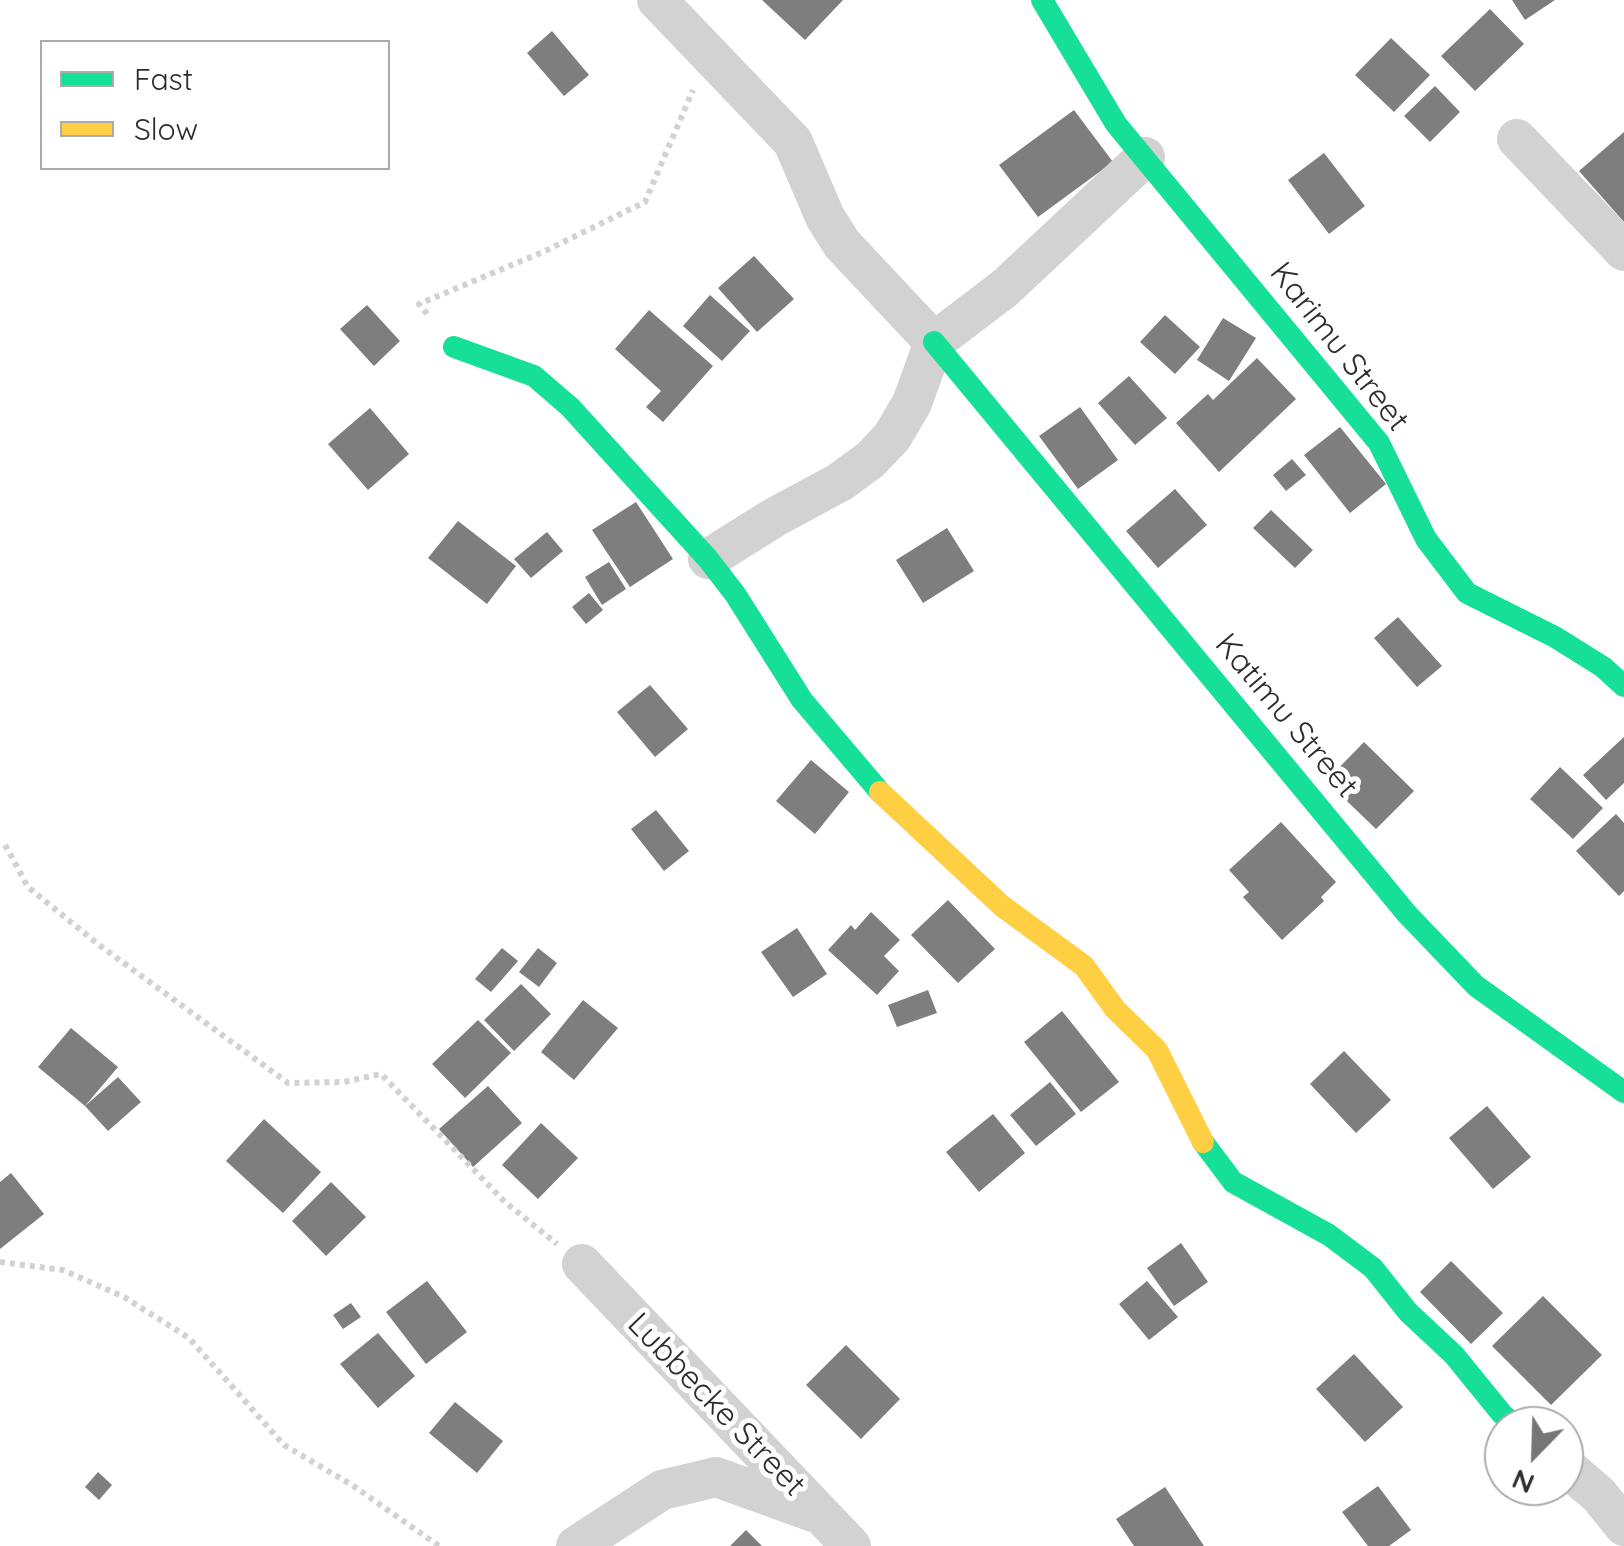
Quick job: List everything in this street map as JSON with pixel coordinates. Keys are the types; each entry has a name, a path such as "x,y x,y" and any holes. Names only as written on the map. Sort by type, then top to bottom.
{"street":[{"path":"658,0 792,142 842,244 934,342"},
{"name":"Karimu Street","path":"1042,0 1116,124 1378,443 1426,539 1467,594 1555,638 1603,667 1624,686"},
{"path":"1517,139 1624,251"},
{"path":"708,559 840,482 870,460 892,438 912,403 934,342 1004,288 1145,157"},
{"name":"Katimu Street","path":"934,342 1408,914 1476,986 1624,1092"},
{"path":"454,347 534,376 570,407 708,559 735,594 802,700 881,793 1002,906 1084,966 1116,1010 1157,1050 1208,1149 1233,1182 1329,1235 1373,1268 1408,1312 1454,1356 1495,1406"},
{"name":"Lubbecke Street","path":"582,1264 851,1546"},
{"path":"576,1546 662,1490 716,1477 822,1516"},
{"path":"1584,1482 1624,1526"}],"path":[{"path":"454,347 419,304 545,251 645,202 709,52"},
{"path":"5,845 28,888 129,968 288,1082 344,1082 381,1074 505,1202 582,1264"},
{"path":"0,1262 64,1270 124,1297 189,1338 284,1445 352,1485 439,1546"}],"building":[{"path":"762,0 843,0 805,40"},
{"path":"1512,0 1555,0 1525,20"},
{"path":"1490,9 1524,44 1475,91 1441,56"},
{"path":"552,31 589,75 564,96 527,53"},
{"path":"1391,38 1430,75 1394,112 1355,75"},
{"path":"1435,86 1460,112 1430,142 1404,116"},
{"path":"1074,110 1113,162 1038,217 999,165"},
{"path":"1624,132 1624,222 1579,171"},
{"path":"1324,153 1365,206 1329,234 1288,180"},
{"path":"754,256 794,299 757,332 718,288"},
{"path":"710,295 750,331 722,361 683,326"},
{"path":"367,305 400,341 374,366 340,329"},
{"path":"649,310 713,366 663,422 646,407 661,391 615,349"},
{"path":"1165,315 1200,347 1175,374 1140,342"},
{"path":"1223,318 1256,338 1229,381 1197,360"},
{"path":"1257,358 1296,399 1219,472 1176,423 1208,394 1213,400"},
{"path":"1129,376 1167,418 1135,445 1098,403"},
{"path":"1080,407 1118,460 1078,489 1039,436"},
{"path":"370,408 409,454 368,490 328,444"},
{"path":"1340,427 1386,484 1350,513 1304,455"},
{"path":"1292,459 1306,475 1286,491 1273,475"},
{"path":"1175,489 1207,525 1158,568 1126,531"},
{"path":"636,502 673,559 630,587 592,530"},
{"path":"1271,510 1313,550 1295,568 1253,528"},
{"path":"458,521 516,566 487,604 428,558"},
{"path":"947,528 974,571 923,603 896,560"},
{"path":"547,532 563,551 531,578 514,559"},
{"path":"609,562 626,589 602,605 585,577"},
{"path":"589,593 603,610 586,624 572,607"},
{"path":"1398,617 1442,666 1417,687 1374,638"},
{"path":"650,685 688,729 655,757 617,712"},
{"path":"1624,737 1624,783 1606,800 1583,775"},
{"path":"1364,742 1414,791 1376,829 1326,781"},
{"path":"811,760 849,792 815,834 776,801"},
{"path":"1560,767 1603,808 1573,839 1530,799"},
{"path":"656,810 689,851 664,871 631,829"},
{"path":"1616,814 1624,823 1624,891 1619,896 1576,851"},
{"path":"1281,822 1336,882 1321,897 1324,901 1282,940 1243,897 1249,892 1229,870"},
{"path":"948,900 995,949 958,983 911,935"},
{"path":"871,912 900,940 884,956 899,971 877,995 828,950 851,925 855,930"},
{"path":"797,928 827,974 793,997 761,952"},
{"path":"502,948 518,961 491,992 475,979"},
{"path":"538,948 557,963 539,987 519,972"},
{"path":"521,984 551,1014 514,1051 484,1020"},
{"path":"928,990 937,1013 897,1027 888,1005"},
{"path":"583,1000 618,1028 574,1080 541,1052"},
{"path":"1062,1011 1119,1082 1081,1112 1024,1042"},
{"path":"478,1020 511,1053 465,1098 432,1064"},
{"path":"71,1028 118,1067 85,1106 38,1067"},
{"path":"1344,1051 1391,1100 1356,1133 1310,1084"},
{"path":"118,1077 141,1102 108,1131 85,1106"},
{"path":"1050,1082 1076,1114 1036,1146 1010,1115"},
{"path":"488,1086 522,1123 473,1167 439,1129"},
{"path":"1487,1106 1531,1157 1493,1189 1449,1138"},
{"path":"993,1114 1025,1153 979,1192 946,1152"},
{"path":"264,1119 321,1172 283,1213 226,1161"},
{"path":"541,1123 578,1158 538,1199 502,1165"},
{"path":"11,1173 44,1214 0,1249 0,1182"},
{"path":"331,1182 366,1217 326,1256 292,1221"},
{"path":"1181,1243 1208,1282 1174,1306 1147,1268"},
{"path":"1451,1261 1503,1313 1471,1344 1420,1292"},
{"path":"427,1281 467,1332 426,1364 386,1312"},
{"path":"1147,1281 1178,1317 1149,1340 1119,1304"},
{"path":"1543,1296 1602,1355 1551,1405 1492,1346"},
{"path":"351,1303 361,1317 343,1329 333,1315"},
{"path":"378,1333 415,1376 378,1408 340,1364"},
{"path":"846,1345 900,1399 861,1439 806,1385"},
{"path":"1354,1354 1403,1407 1365,1442 1316,1389"},
{"path":"455,1402 503,1441 477,1473 429,1433"},
{"path":"98,1472 112,1485 99,1500 85,1487"},
{"path":"1378,1486 1411,1530 1389,1546 1368,1546 1342,1512"},
{"path":"1165,1487 1204,1546 1134,1546 1116,1519"},
{"path":"746,1530 762,1546 730,1546"}],"traffic: fast":[{"path":"1042,0 1116,124 1379,443 1426,539 1467,593 1555,637 1603,667 1624,686"},
{"path":"934,342 1407,914 1476,986 1624,1092"},
{"path":"454,347 534,376 570,407 708,559 735,594 802,700 880,792"},
{"path":"1203,1142 1233,1182 1329,1235 1373,1268 1408,1312 1454,1355 1495,1406"}],"traffic: slow":[{"path":"880,792 1002,906 1084,966 1115,1009 1157,1050 1203,1142"}]}
